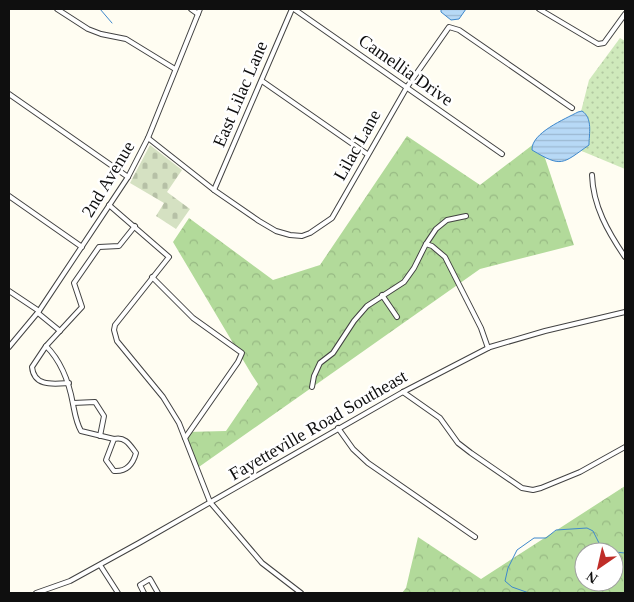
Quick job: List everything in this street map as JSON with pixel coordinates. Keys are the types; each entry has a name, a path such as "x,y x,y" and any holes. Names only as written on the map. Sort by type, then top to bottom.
{"street":[{"path":"57,9 88,29 101,34 126,39 176,69"},
{"path":"190,9 198,14"},
{"name":"2nd Avenue","path":"9,346 38,312 128,177 148,138 200,9"},
{"name":"East Lilac Lane","path":"214,190 293,9"},
{"name":"Camellia Drive","path":"293,9 502,154"},
{"path":"539,9 598,44 604,43 625,14"},
{"name":"Lilac Lane","path":"148,138 214,190 276,232 302,236 310,233 332,218 407,87 449,27 452,27 572,108"},
{"path":"262,81 367,154"},
{"path":"9,94 128,177"},
{"path":"592,175 593,189 606,228 625,257"},
{"path":"9,196 82,247"},
{"path":"110,205 169,257 115,325 115,337 162,397 179,423 210,502 262,564 301,593"},
{"path":"312,387 314,376 320,363 332,352 367,306 404,282 436,229 448,220 466,216"},
{"path":"69,383 48,385 38,381 32,374 32,367 46,346 82,307 74,283 99,247 119,246 135,226"},
{"path":"426,244 432,246 445,257 481,328 488,348"},
{"path":"152,277 194,318 242,353 238,362 185,438"},
{"path":"9,291 60,331"},
{"path":"382,296 397,317"},
{"name":"Fayetteville Road Southeast","path":"36,593 70,581 338,428 488,348 546,330 625,312"},
{"path":"46,346 62,366 69,383 76,422 81,431 126,440 136,453 129,467 121,471 114,471 106,460 114,439"},
{"path":"403,392 440,418 458,442 471,453 522,488 533,490 549,485 580,472 625,447"},
{"path":"73,404 95,402 104,416 100,436"},
{"path":"338,428 353,449 368,463 475,537"},
{"path":"100,564 118,593"},
{"path":"144,593 140,585 150,579 158,593"}],"green space":[{"path":"620,38 625,41 625,169 572,147 589,80"},
{"path":"407,136 480,185 539,140 574,245 480,269 196,469 186,432 226,431 258,384 173,242 189,218 273,280 320,265"},
{"path":"150,145 182,170 167,192 190,209 176,229 156,216 164,203 130,183"},
{"path":"625,486 625,593 402,593 406,588 418,537 481,579"}],"water":[{"path":"441,9 466,9 459,19 451,20 441,12"},
{"path":"582,111 589,122 589,145 567,160 562,161 550,159 532,150 533,144 543,132"}],"waterway":[{"path":"100,9 112,23"},
{"path":"529,593 512,587 505,581 508,568 517,550 534,538 546,538 556,530 587,528 593,531 598,542"}]}
